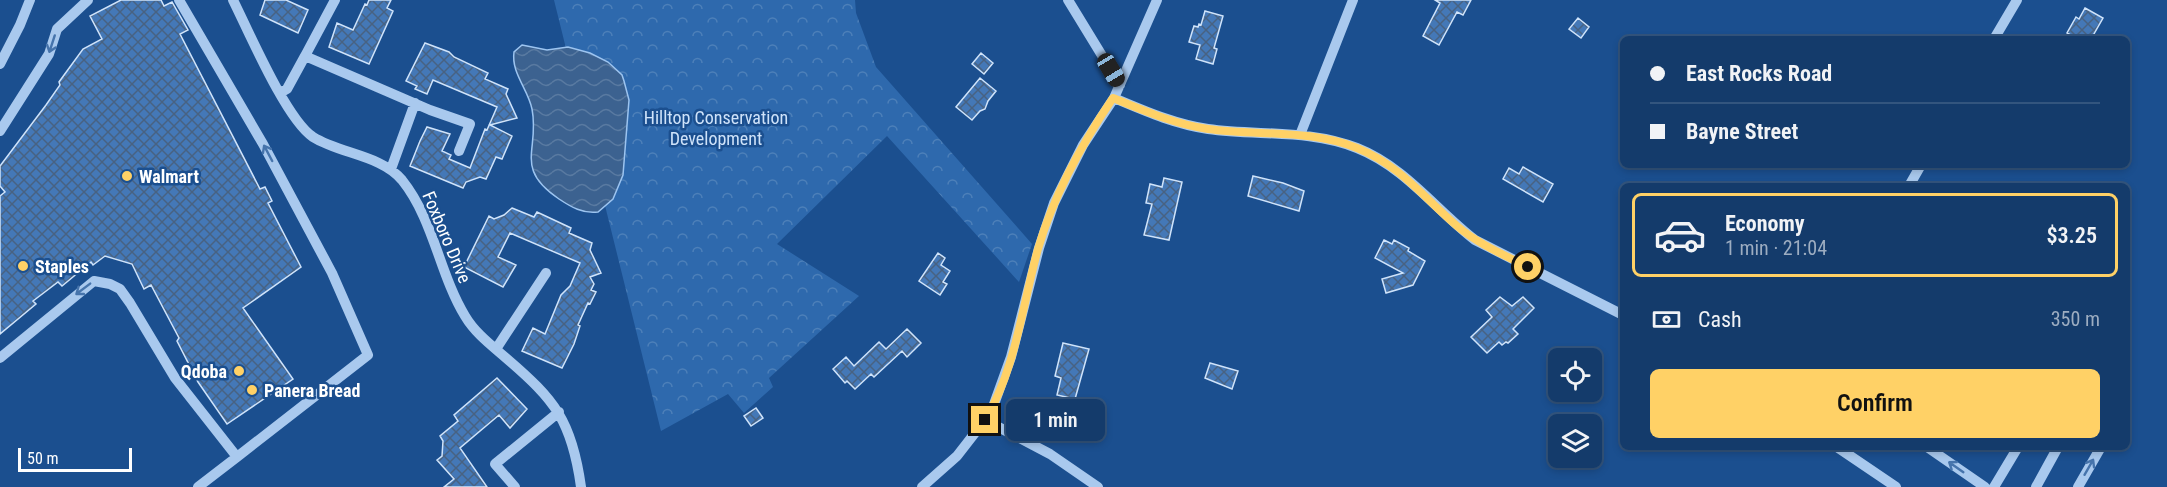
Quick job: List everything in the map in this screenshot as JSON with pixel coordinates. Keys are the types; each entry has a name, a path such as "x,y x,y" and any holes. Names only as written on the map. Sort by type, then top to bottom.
{"street":[{"path":"0,64 30,0"},
{"path":"0,131 50,54 57,29 88,0"},
{"path":"179,0 296,204 332,273 368,355 198,487"},
{"path":"233,0 280,93 299,123 314,137 391,169 415,103"},
{"path":"280,93 287,89 334,0"},
{"path":"1068,0 1119,85"},
{"path":"922,487 957,456 993,407 1006,374 1039,248 1054,203 1083,145 1113,98 1156,0"},
{"path":"1300,135 1353,0"},
{"path":"1996,36 2017,0"},
{"path":"0,38 10,46"},
{"path":"304,56 470,124 459,151"},
{"path":"1113,98 1187,126 1317,137 1355,147 1373,155 1406,176 1458,227 1475,240 1620,313"},
{"path":"1911,183 1919,168"},
{"name":"Foxboro Drive","path":"391,169 406,187 426,224 448,285 471,327 540,387 560,412 573,446 580,487"},
{"path":"496,349 546,273"},
{"path":"0,358 94,281 110,284 120,289 176,378 237,457"},
{"path":"515,487 495,464 560,412"},
{"path":"985,420 1050,454 1098,487"},
{"path":"1841,450 1896,487"},
{"path":"1931,450 1985,487"},
{"path":"1994,487 2016,450"},
{"path":"2036,487 2056,450"},
{"path":"2078,487 2099,450"}],"green space":[{"name":"Hilltop Conservation Development","path":"554,0 855,0 856,13 876,67 1032,244 1019,282 887,136 777,244 859,296 769,378 773,387 744,413 728,394 661,431"}],"water":[{"path":"522,45 547,50 568,47 590,53 608,62 622,75 629,100 623,175 613,199 598,212 582,211 568,205 545,188 536,178 531,158 534,123 532,109 517,74 514,60 514,52"}],"building":[{"name":"Walmart","path":"121,0 161,0 164,6 172,2 188,30 180,34 260,189 265,187 272,201 268,203 301,267 243,308 293,379 227,424 198,382 177,341 179,338 151,285 144,289 132,264 105,256 93,265 91,262 62,286 58,282 33,301 36,304 0,334 0,196 5,192 0,186 0,166 46,105 60,85 59,82 83,49 102,39 90,16"},
{"path":"265,0 286,0 308,10 298,33 260,15"},
{"path":"369,0 391,0 387,8 393,11 369,64 329,47 337,23 353,30"},
{"path":"1435,0 1471,0 1463,15 1457,12 1439,45 1423,36 1440,3"},
{"path":"2085,8 2103,18 2093,36 2072,36 2067,33 2076,17 2079,19"},
{"path":"1205,11 1223,16 1214,48 1217,49 1213,64 1196,59 1200,45 1189,42 1194,26 1201,25"},
{"path":"1578,18 1589,27 1581,38 1569,29"},
{"path":"425,43 449,52 454,57 488,73 485,79 508,89 506,94 517,118 490,125 512,136 502,159 496,157 486,179 480,177 466,182 463,188 410,166 420,141 427,127 450,134 442,151 451,155 449,159 470,168 485,129 487,130 497,107 433,80 427,94 415,89 417,86 406,81"},
{"path":"981,53 993,63 984,74 972,64"},
{"path":"980,78 996,91 985,109 972,120 956,107"},
{"path":"1523,167 1553,184 1543,202 1503,179 1509,168 1519,174"},
{"path":"1253,176 1304,191 1299,211 1248,196"},
{"path":"1164,178 1182,182 1169,240 1144,235 1152,204 1146,203 1150,184 1162,187"},
{"path":"512,208 534,217 537,212 571,228 569,233 592,243 590,250 601,273 590,277 594,284 591,290 596,292 578,325 580,326 574,344 562,368 522,351 533,328 545,334 561,295 570,286 580,263 510,233 498,257 516,265 503,287 464,267 489,216 494,219 504,215"},
{"path":"1384,240 1392,244 1394,240 1425,261 1413,285 1386,293 1382,279 1403,273 1375,258"},
{"path":"938,253 945,258 941,265 950,271 943,282 947,284 940,295 919,281"},
{"path":"1500,297 1512,306 1523,297 1534,308 1513,329 1518,334 1508,343 1502,345 1499,342 1487,353 1471,337 1492,317 1486,310"},
{"path":"907,329 921,343 907,357 902,351 874,377 871,374 855,389 847,381 845,383 833,369 846,357 854,366 879,342 886,349"},
{"path":"1063,343 1089,349 1075,399 1057,395 1061,378 1055,376"},
{"path":"1210,363 1238,371 1232,389 1205,378"},
{"path":"497,378 527,409 510,428 499,415 460,448 487,487 444,487 454,479 437,460 442,456 443,441 440,436 458,421 454,415"},
{"path":"756,408 763,418 751,426 744,416"}],"place":[{"name":"Walmart","path":"127,176"},
{"name":"Staples","path":"23,266"},
{"name":"Qdoba","path":"239,371"},
{"name":"Panera Bread","path":"252,390"}],"route":[{"path":"985,420 993,407 1006,374 1039,248 1054,203 1083,145 1113,98 1187,126 1317,137 1355,147 1373,155 1406,176 1458,227 1475,240 1528,267"}]}
